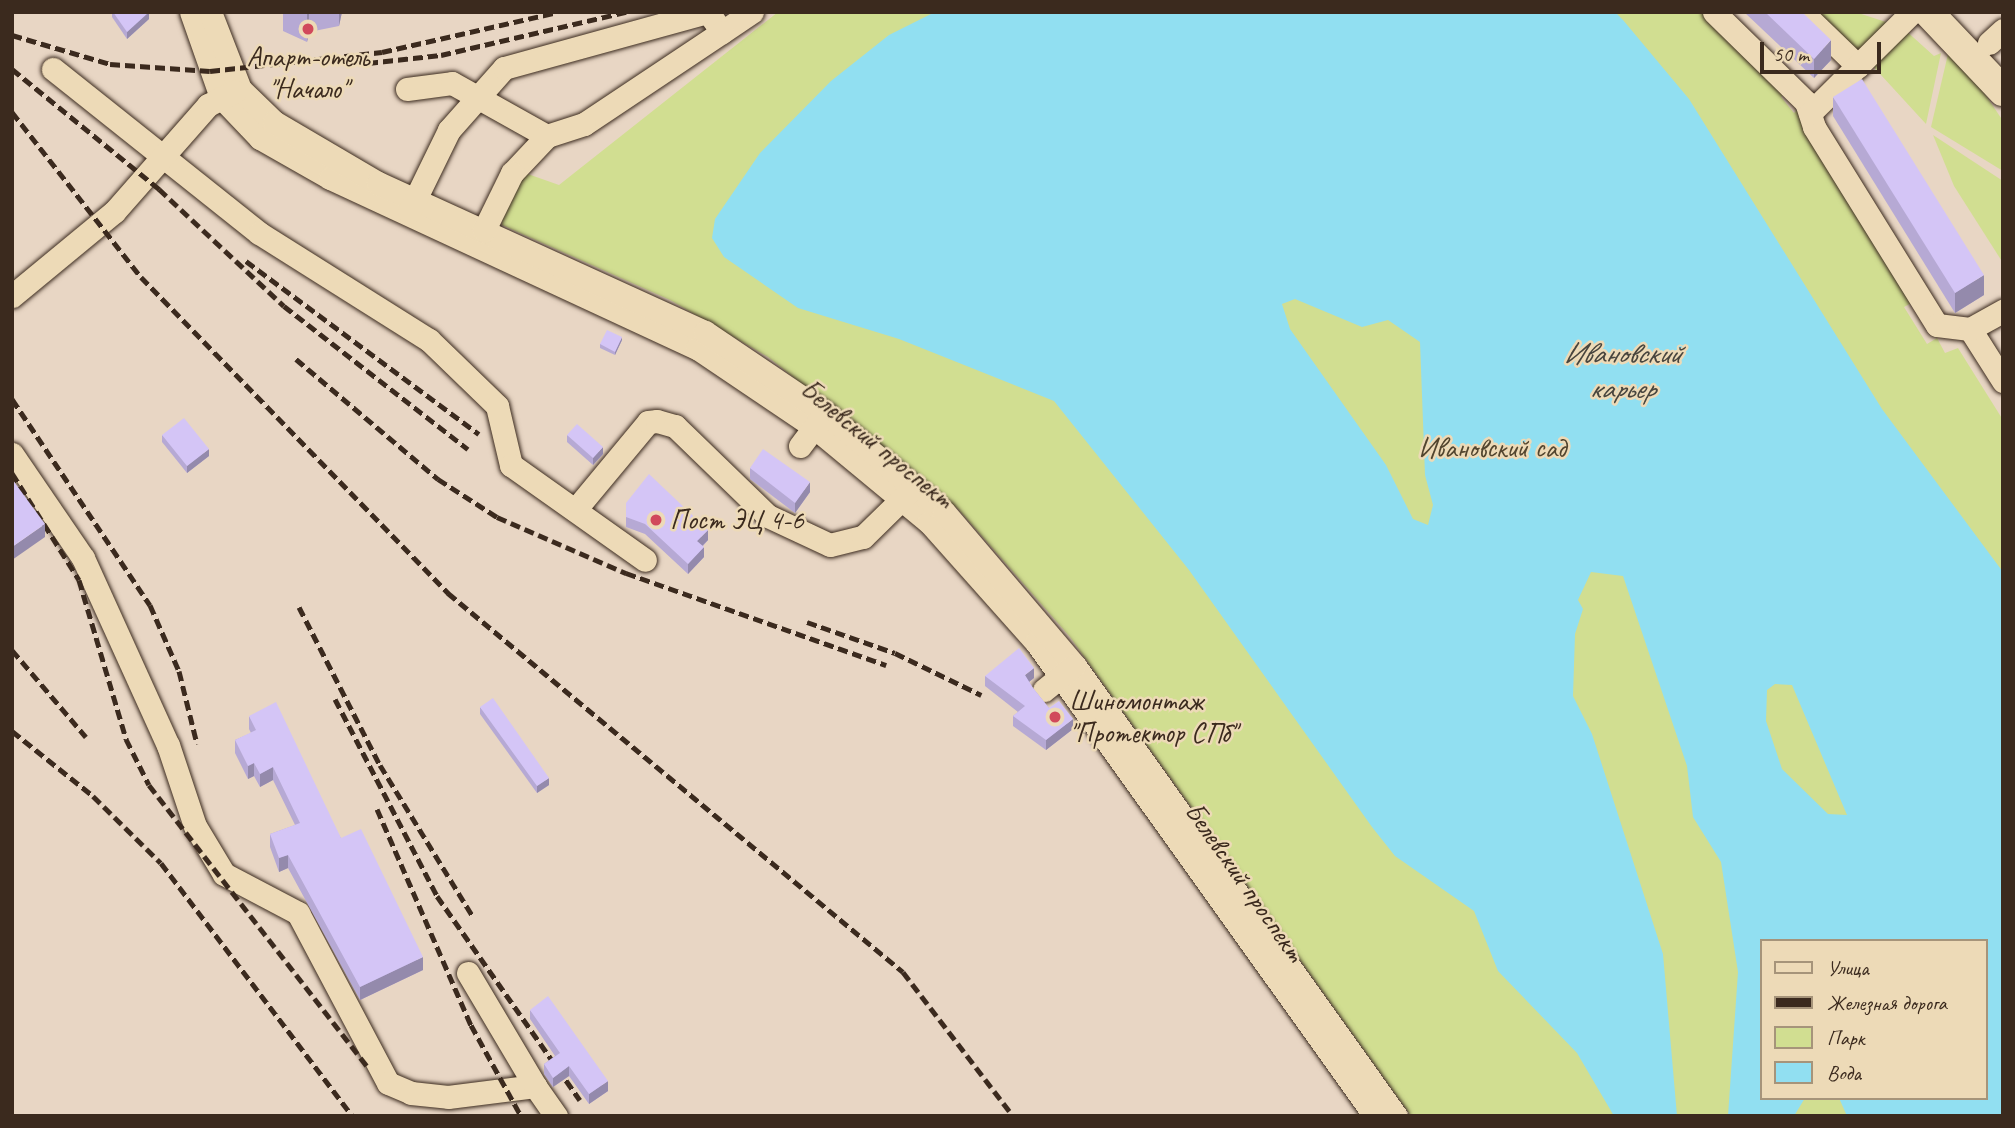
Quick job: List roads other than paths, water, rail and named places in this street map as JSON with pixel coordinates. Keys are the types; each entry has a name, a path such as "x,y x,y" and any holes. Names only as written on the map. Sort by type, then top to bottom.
{"main road":[{"path":"1928,12 2003,91"},
{"path":"1957,12 1998,44"}],"street":[{"name":"Белевский проспект","path":"191,12 231,93 411,207 675,337 909,492 985,555 1060,677 1375,1116"},
{"name":"Белевский проспект","path":"210,12 231,93"},
{"path":"411,207 449,130 504,68 708,12 722,32"},
{"path":"484,230 512,173 548,136 584,124 752,12"},
{"path":"1714,12 1806,102 1810,113 1937,326 1970,330 2003,311"},
{"path":"1802,12 1858,66"},
{"path":"1810,113 1912,12"},
{"path":"53,69 164,154 259,233 429,340 498,406 511,464 645,560"},
{"path":"408,89 452,83 548,136"},
{"path":"12,296 85,239 164,154 188,123 231,93"},
{"name":"Белевский проспект","path":"411,207 484,230 705,332 813,429"},
{"path":"1970,330 2003,381"},
{"path":"575,510 648,422 657,421 684,433 768,516 830,545 863,537 909,492"},
{"path":"12,454 83,558 168,745 195,826 223,874 298,913 388,1083 411,1093 447,1097 535,1086"},
{"name":"Белевский проспект","path":"1060,677 1396,1116"},
{"path":"468,972 535,1086 556,1116"}],"water":[{"name":"Ивановский карьер","path":"935,12 1615,12 1689,99 1882,409 2003,572 2003,1116 1847,1116 1840,1100 1987,1100 1987,939 1759,939 1759,1100 1804,1100 1794,1116 1728,1116 1738,972 1721,862 1693,817 1687,766 1623,576 1591,572 1578,600 1583,609 1575,634 1573,696 1592,734 1663,954 1677,1116 1614,1116 1577,1053 1498,971 1474,911 1395,856 1189,570 1054,401 899,339 798,308 724,257 712,238 715,219 760,153 831,81 889,35","holes":["1295,299 1362,327 1388,320 1420,342 1425,475 1433,505 1428,525 1413,519 1386,465 1290,329 1282,304","1775,684 1792,685 1847,815 1828,814 1782,769 1766,721 1767,690"]}],"railway":[{"path":"12,35 110,64 210,71 382,52 558,12"},
{"path":"368,63 441,55 626,12"},
{"path":"12,69 159,189 284,306 468,449"},
{"path":"12,112 141,277 448,593 903,972 1013,1116"},
{"path":"246,261 479,434"},
{"path":"296,359 438,479 497,517 626,573 886,665"},
{"path":"12,399 150,605 179,671 197,744"},
{"path":"12,473 79,580 126,739 149,785 369,1069"},
{"path":"299,607 380,765 473,917"},
{"path":"807,622 895,653 981,695"},
{"path":"12,650 86,737"},
{"path":"335,699 437,896 580,1100"},
{"path":"12,731 93,796 161,863 352,1116"},
{"path":"377,809 471,1025 521,1116"}],"place":[{"name":"Апарт-отель \"Начало\"","path":"308,29"},
{"name":"Пост ЭЦ 4-6","path":"656,520"},
{"name":"Шиномонтаж \"Протектор СПб\"","path":"1055,717"}],"park label":[{"name":"Ивановский сад","path":"1492,448"}]}
